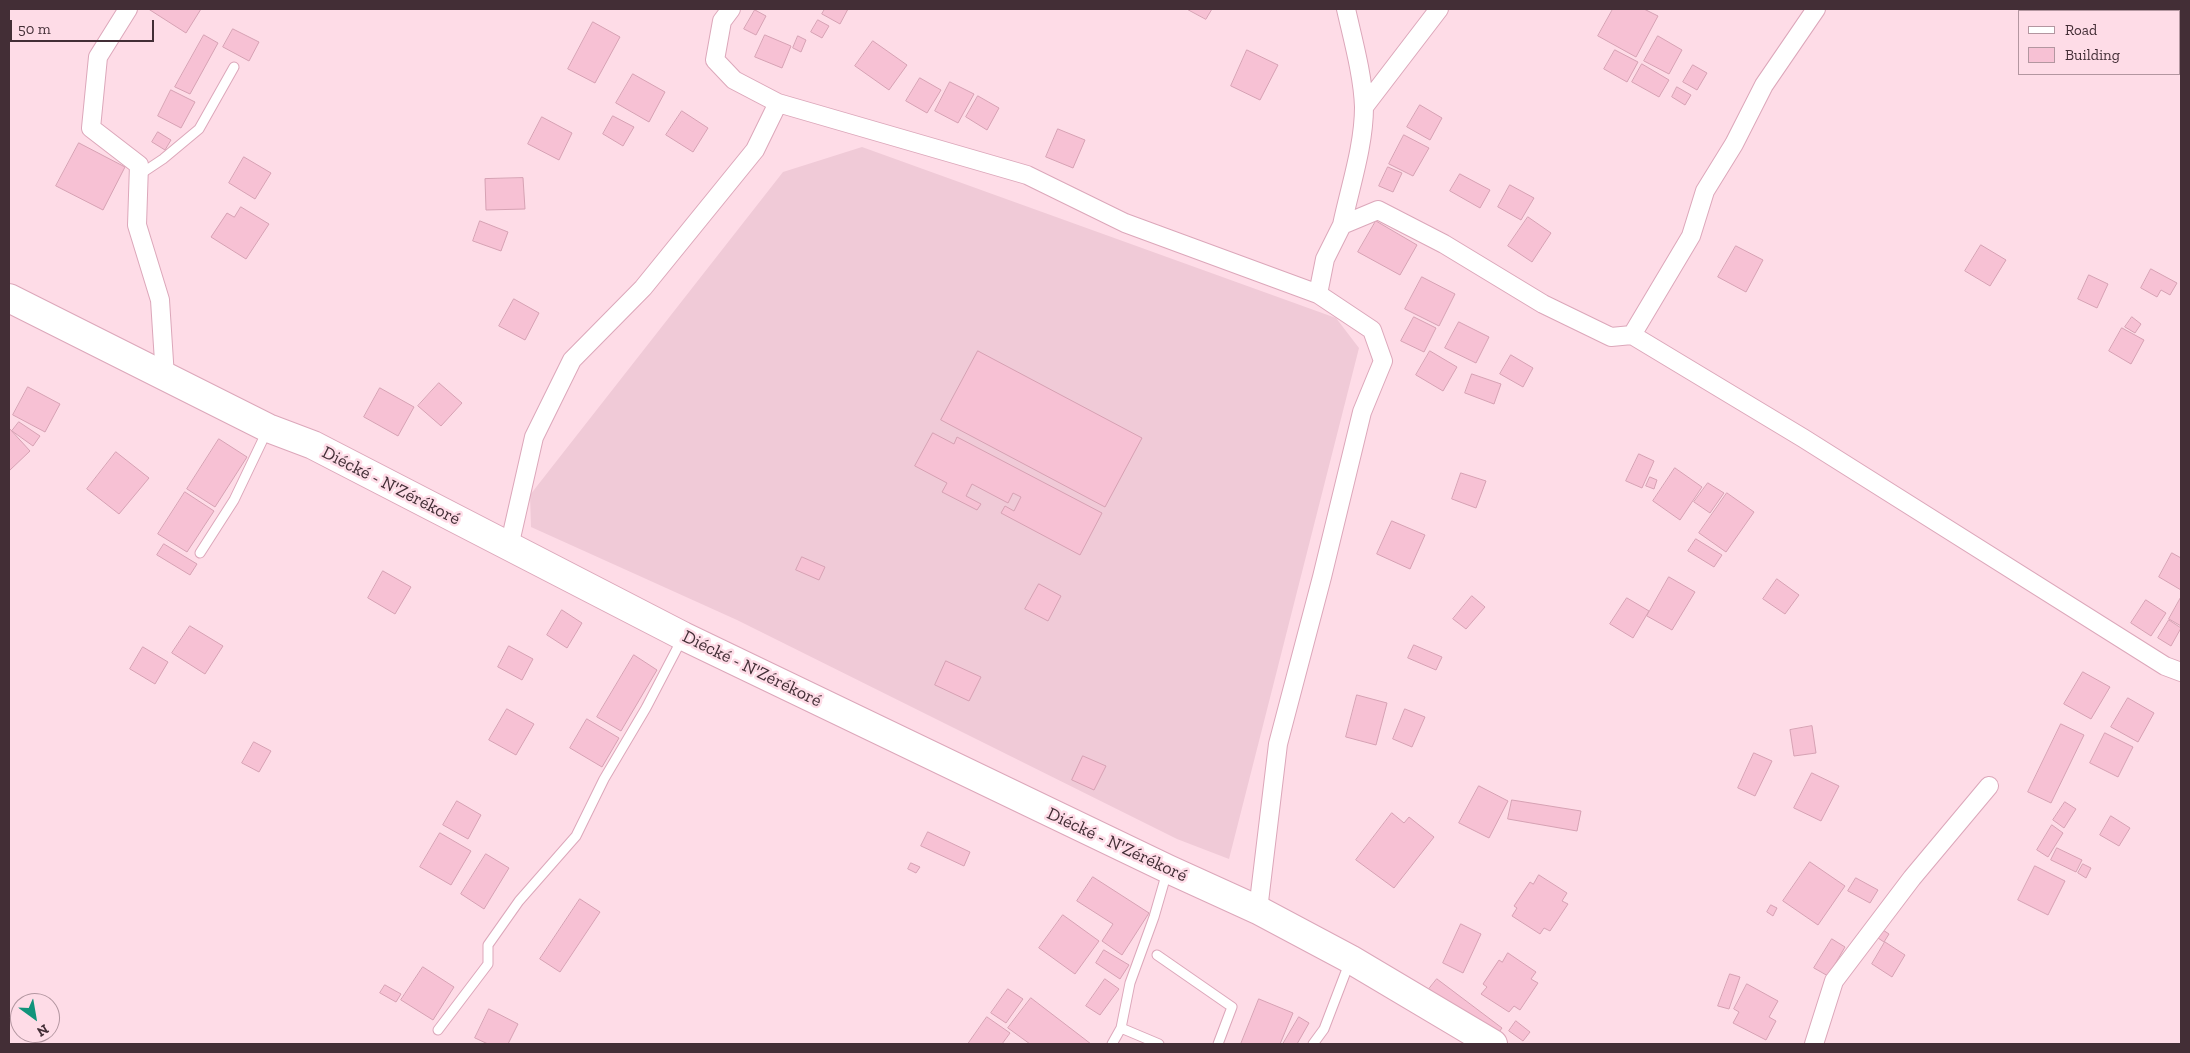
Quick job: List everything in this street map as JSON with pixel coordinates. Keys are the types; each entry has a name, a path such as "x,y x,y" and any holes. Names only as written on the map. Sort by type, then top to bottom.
{"highway":[{"name":"Diécké - N'Zérékoré","path":"9,298 268,428 313,445 683,636 1168,869 1258,910 1350,959 1493,1044"}],"street":[{"path":"128,9 98,57 91,128 140,165 137,226 160,300 165,377"},
{"path":"732,9 722,21 715,60 734,80 778,103 1027,175 1125,223 1318,294 1372,330 1383,361 1362,412 1322,577 1278,744 1258,910"},
{"path":"1318,294 1325,260 1342,225 1359,146 1364,107 1357,60 1346,9"},
{"path":"1364,107 1439,9"},
{"path":"1632,336 1691,236 1705,191 1734,144 1764,84 1816,9"},
{"path":"509,547 534,437 572,360 643,288 755,150 778,103"},
{"path":"1342,225 1378,210 1444,244 1543,304 1611,337 1632,336 1803,438 2165,666 2181,672"},
{"path":"1814,1044 1834,981 1912,878 1989,786"}],"lane":[{"path":"139,175 163,159 198,129 234,67"},
{"path":"200,553 234,500 268,428"},
{"path":"438,1030 488,964 488,945 518,901 576,836 604,779 646,708 683,636"},
{"path":"1112,1044 1121,1028 1130,983 1154,917 1168,869"},
{"path":"1157,955 1232,1007 1218,1044"},
{"path":"1313,1044 1324,1029 1350,959"},
{"path":"1121,1028 1159,1044"}],"shaded area":[{"path":"862,147 1336,318 1359,348 1229,859 1177,839 737,620 531,527 530,495 783,172"}],"building":[{"path":"151,9 201,9 186,33"},
{"path":"825,9 848,9 840,24 822,14"},
{"path":"1187,9 1212,9 1206,19"},
{"path":"1613,9 1644,9 1658,16 1636,57 1598,36"},
{"path":"755,10 766,16 756,35 744,29"},
{"path":"818,20 829,26 822,38 811,32"},
{"path":"593,22 620,37 595,83 568,69"},
{"path":"233,29 259,42 249,61 223,47"},
{"path":"204,35 218,43 190,94 175,87"},
{"path":"765,35 791,46 782,68 755,57"},
{"path":"798,36 806,40 801,52 793,48"},
{"path":"1658,36 1682,50 1669,74 1644,61"},
{"path":"873,41 907,65 889,90 855,66"},
{"path":"1247,50 1278,65 1260,100 1231,86"},
{"path":"1615,50 1638,62 1627,82 1604,69"},
{"path":"1642,64 1669,80 1659,97 1632,82"},
{"path":"1693,65 1707,73 1697,90 1683,82"},
{"path":"633,74 665,92 649,122 616,103"},
{"path":"920,78 941,90 927,113 906,101"},
{"path":"950,82 974,94 958,123 935,111"},
{"path":"1677,87 1691,95 1685,105 1672,97"},
{"path":"171,90 195,102 181,128 158,116"},
{"path":"978,96 999,108 987,130 966,117"},
{"path":"1420,105 1442,118 1430,140 1407,127"},
{"path":"682,111 708,128 693,152 666,135"},
{"path":"613,116 634,127 623,146 603,134"},
{"path":"542,117 572,133 559,160 528,144"},
{"path":"1058,129 1085,140 1073,168 1046,157"},
{"path":"158,132 171,140 165,150 152,142"},
{"path":"1404,135 1429,148 1413,176 1389,164"},
{"path":"79,143 125,167 103,210 56,186"},
{"path":"244,157 271,173 255,199 229,183"},
{"path":"1388,167 1402,173 1393,192 1379,186"},
{"path":"1460,174 1490,190 1480,208 1450,191"},
{"path":"523,178 525,209 486,210 485,179"},
{"path":"1510,185 1534,198 1521,220 1498,207"},
{"path":"241,207 269,224 246,259 211,237 227,213 234,217"},
{"path":"1528,217 1551,233 1532,262 1508,246"},
{"path":"480,221 508,232 501,251 473,241"},
{"path":"1376,221 1417,245 1400,275 1358,252"},
{"path":"1981,245 2006,260 1990,286 1965,271"},
{"path":"1736,246 1763,260 1746,292 1718,277"},
{"path":"2151,269 2177,283 2170,295 2161,290 2157,297 2141,288"},
{"path":"2089,275 2108,284 2097,308 2078,299"},
{"path":"1422,277 1455,294 1439,326 1405,309"},
{"path":"514,299 539,313 525,340 499,326"},
{"path":"1414,317 1436,328 1424,352 1401,341"},
{"path":"2132,317 2141,324 2135,333 2125,327"},
{"path":"1459,322 1489,337 1476,363 1445,348"},
{"path":"2122,328 2144,340 2131,364 2109,351"},
{"path":"978,351 1142,438 1105,507 941,420"},
{"path":"1430,351 1457,367 1443,391 1416,375"},
{"path":"1511,355 1533,368 1523,387 1500,374"},
{"path":"1472,374 1501,384 1494,404 1465,393"},
{"path":"439,383 462,403 441,426 418,406"},
{"path":"28,387 60,404 45,432 13,415"},
{"path":"380,388 414,407 398,436 364,417"},
{"path":"19,422 40,436 33,446 12,431"},
{"path":"9,428 30,451 9,471"},
{"path":"933,433 954,444 957,437 1102,513 1080,555 1001,513 1005,506 1014,511 1021,497 1013,493 1008,503 972,484 966,496 981,504 977,510 942,492 947,483 915,466"},
{"path":"219,439 247,457 215,507 187,489"},
{"path":"116,452 149,478 119,514 87,489"},
{"path":"1639,454 1654,461 1642,488 1626,481"},
{"path":"1675,468 1702,487 1680,520 1653,501"},
{"path":"1461,473 1486,481 1476,508 1452,499"},
{"path":"1650,477 1657,480 1654,489 1646,486"},
{"path":"1708,483 1724,493 1710,513 1694,502"},
{"path":"185,492 214,511 187,552 158,534"},
{"path":"1727,493 1754,512 1726,552 1699,533"},
{"path":"1392,521 1425,535 1410,569 1377,554"},
{"path":"1696,539 1722,555 1714,567 1688,551"},
{"path":"164,544 197,564 190,575 157,555"},
{"path":"2172,553 2181,558 2181,590 2159,577"},
{"path":"802,557 825,567 819,580 796,570"},
{"path":"383,571 411,587 395,614 368,598"},
{"path":"1669,577 1695,592 1672,630 1647,616"},
{"path":"1777,579 1799,595 1785,614 1763,599"},
{"path":"1039,584 1061,596 1048,621 1025,609"},
{"path":"1472,596 1485,607 1466,629 1453,619"},
{"path":"2181,597 2181,626 2169,619"},
{"path":"1627,598 1649,611 1633,638 1610,624"},
{"path":"2146,600 2166,613 2151,636 2131,623"},
{"path":"562,610 582,623 567,648 547,635"},
{"path":"2169,620 2181,628 2171,646 2158,638"},
{"path":"190,626 223,646 205,674 172,653"},
{"path":"1414,645 1442,657 1436,670 1408,658"},
{"path":"509,646 533,659 522,680 498,667"},
{"path":"143,647 168,662 155,684 130,669"},
{"path":"634,655 657,670 621,731 597,717"},
{"path":"946,661 981,677 969,701 935,685"},
{"path":"2083,672 2110,687 2091,719 2064,704"},
{"path":"1357,695 1387,703 1376,745 1346,737"},
{"path":"2128,698 2154,713 2138,742 2111,727"},
{"path":"507,709 534,724 516,755 489,740"},
{"path":"1405,709 1425,717 1412,747 1393,739"},
{"path":"587,719 619,738 602,767 570,748"},
{"path":"2061,724 2084,735 2051,803 2028,792"},
{"path":"1812,726 1816,753 1794,756 1790,730"},
{"path":"2105,733 2133,747 2118,777 2090,763"},
{"path":"254,742 271,751 259,772 242,763"},
{"path":"1754,753 1772,761 1755,796 1738,788"},
{"path":"1083,756 1106,766 1094,790 1072,780"},
{"path":"1812,773 1839,786 1821,821 1794,808"},
{"path":"1479,786 1508,801 1489,838 1459,823"},
{"path":"1512,800 1581,811 1577,831 1508,819"},
{"path":"457,801 481,815 468,839 443,825"},
{"path":"2065,802 2076,809 2064,828 2053,820"},
{"path":"1392,813 1404,823 1409,817 1434,837 1394,888 1356,860"},
{"path":"2111,816 2130,828 2119,846 2100,835"},
{"path":"2052,825 2063,833 2048,857 2037,850"},
{"path":"928,832 970,852 964,866 921,846"},
{"path":"440,833 471,851 451,885 420,867"},
{"path":"2057,848 2082,860 2076,872 2051,860"},
{"path":"486,854 509,868 484,909 461,894"},
{"path":"1810,862 1845,886 1818,925 1783,901"},
{"path":"911,863 920,867 916,873 908,869"},
{"path":"2083,864 2091,868 2086,878 2078,873"},
{"path":"2035,866 2065,881 2048,915 2018,900"},
{"path":"1539,875 1567,893 1562,901 1568,904 1550,931 1544,928 1540,934 1512,916 1517,908 1514,906 1530,882 1533,884"},
{"path":"1093,877 1149,913 1122,955 1102,941 1113,924 1077,901"},
{"path":"1856,878 1878,890 1870,903 1848,891"},
{"path":"580,899 600,912 560,972 540,959"},
{"path":"1771,905 1777,908 1773,916 1767,912"},
{"path":"1063,915 1099,941 1075,974 1039,948"},
{"path":"1461,924 1481,934 1463,973 1443,963"},
{"path":"1883,930 1889,934 1884,942 1878,938"},
{"path":"1832,939 1845,947 1828,976 1814,968"},
{"path":"1885,942 1905,955 1892,977 1872,964"},
{"path":"1104,950 1129,965 1120,979 1096,963"},
{"path":"1508,953 1536,972 1531,979 1538,983 1520,1010 1514,1006 1509,1012 1481,994 1487,987 1483,984 1499,960 1502,962"},
{"path":"423,967 454,987 433,1020 401,1000"},
{"path":"1730,974 1740,977 1729,1009 1718,1006"},
{"path":"1105,979 1119,989 1100,1015 1086,1006"},
{"path":"1437,979 1502,1028 1494,1039 1429,989"},
{"path":"1747,984 1778,1001 1769,1017 1776,1021 1766,1040 1733,1023 1739,1012 1734,1009"},
{"path":"385,985 401,994 396,1002 380,993"},
{"path":"1008,989 1023,999 1006,1023 991,1013"},
{"path":"1031,998 1091,1044 1030,1044 1008,1028"},
{"path":"1259,999 1293,1013 1280,1044 1241,1044"},
{"path":"489,1009 518,1024 508,1044 488,1044 475,1038"},
{"path":"987,1017 1010,1033 1002,1044 968,1044"},
{"path":"1299,1017 1309,1023 1297,1044 1283,1044"},
{"path":"1516,1021 1530,1032 1523,1041 1509,1031"}]}
